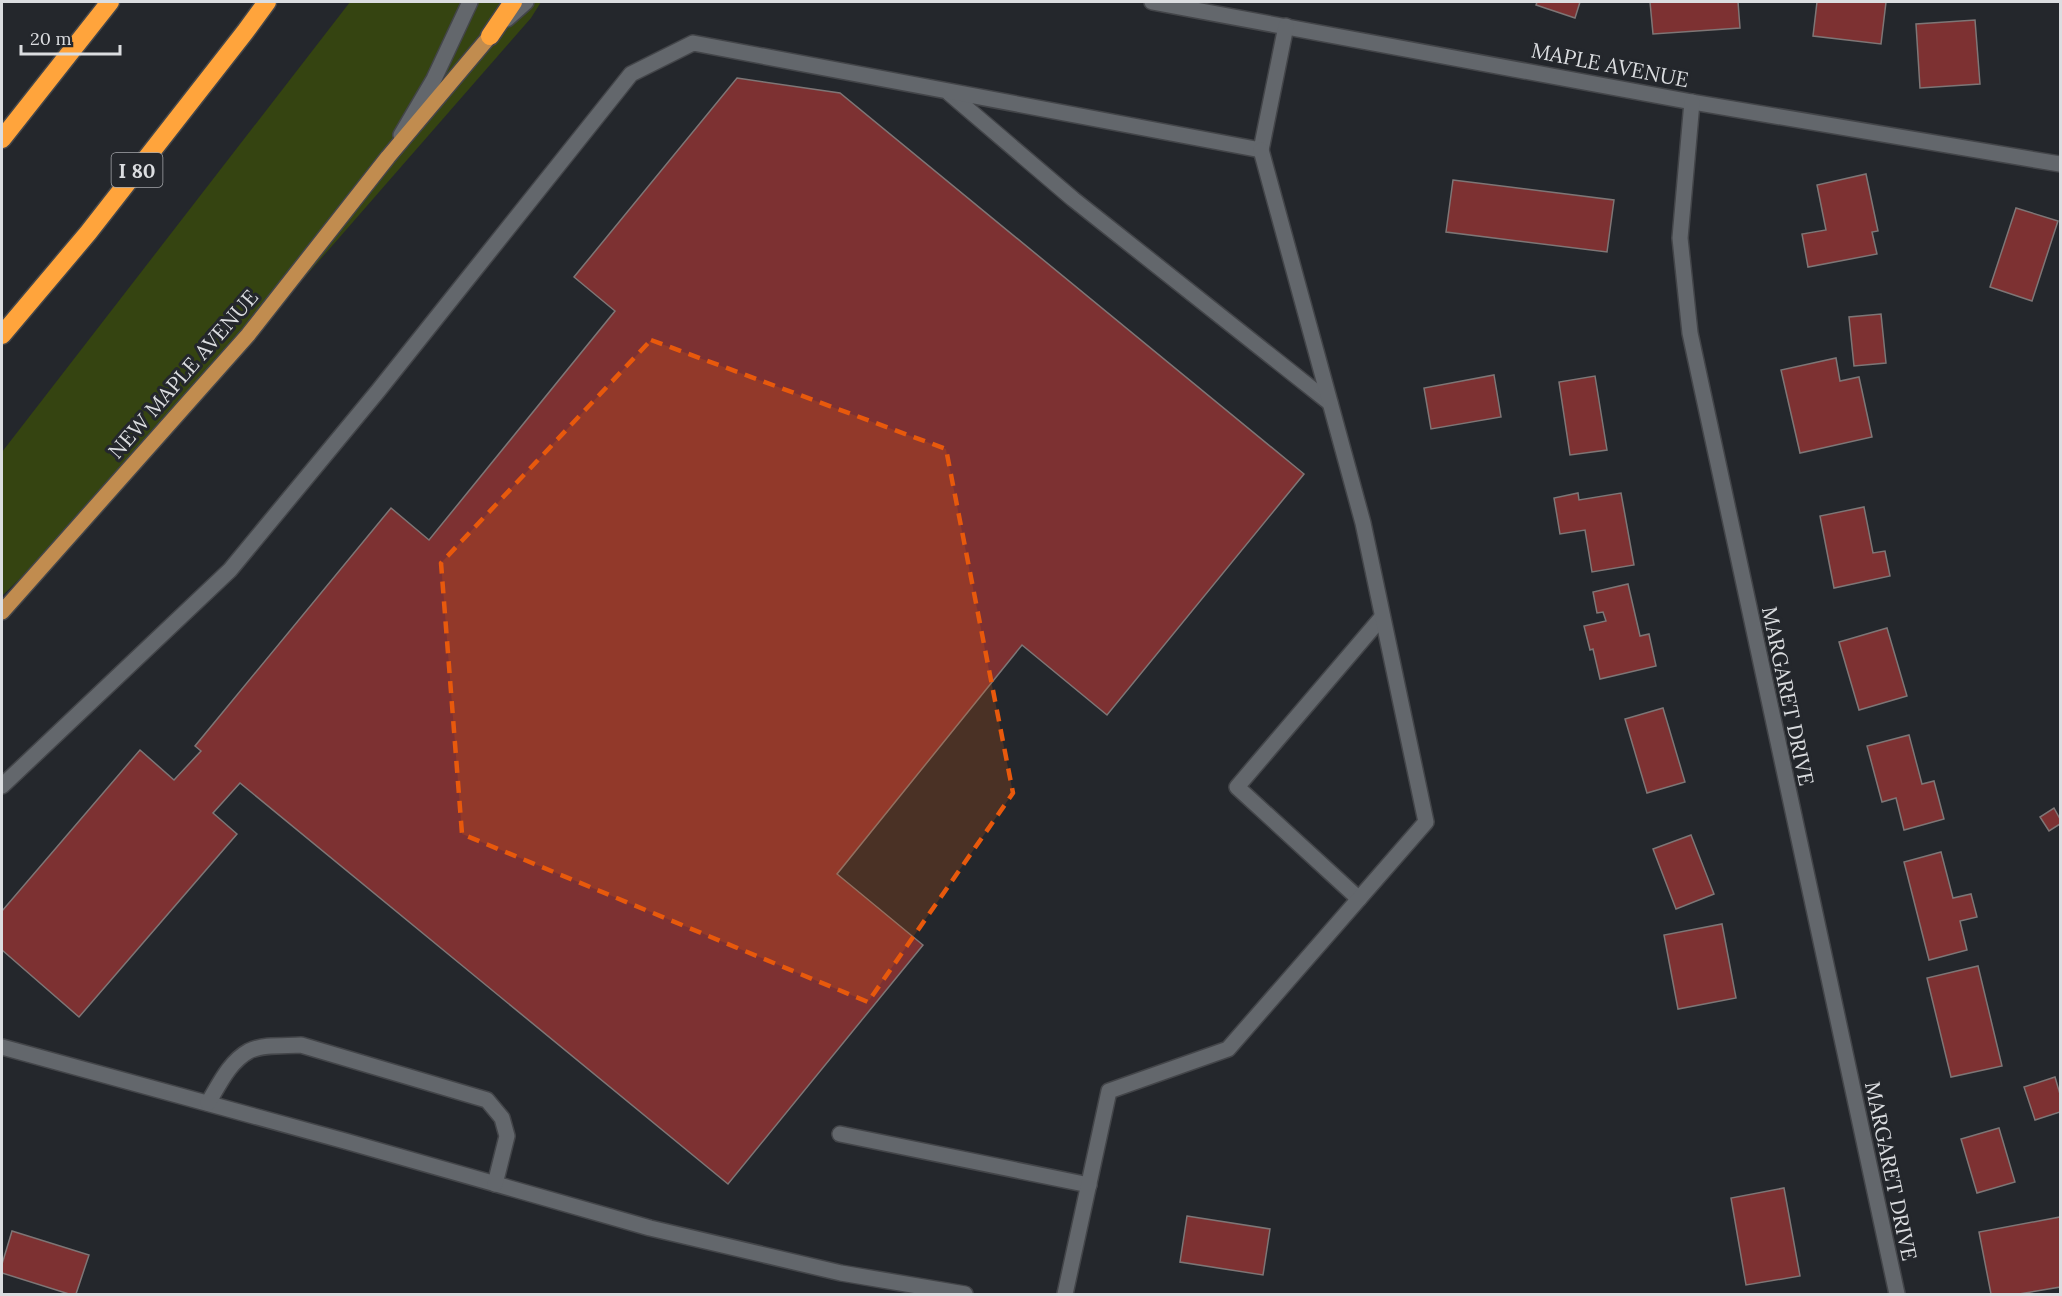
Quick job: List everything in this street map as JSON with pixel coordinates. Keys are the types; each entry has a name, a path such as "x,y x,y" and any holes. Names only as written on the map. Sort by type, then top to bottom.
{"highway":[{"path":"2,139 110,2"},
{"name":"I 80","path":"2,335 102,215 267,2"},
{"path":"490,36 513,2"}],"main road":[{"name":"NEW MAPLE AVENUE","path":"2,612 248,335 388,157 490,36"}],"street":[{"name":"NEW MAPLE AVENUE","path":"388,157 434,79 470,2"},
{"path":"490,36 526,2"},
{"name":"MAPLE AVENUE","path":"1152,2 1692,102 2061,164"},
{"path":"1065,1294 1109,1091 1228,1049 1426,822 1363,523 1261,150 1286,26"},
{"path":"2,786 230,570 378,391 631,75 693,43 1261,150"},
{"path":"947,91 1073,199 1330,403"},
{"name":"MARGARET DRIVE","path":"1692,102 1680,238 1689,333 1897,1294"},
{"path":"1359,899 1237,788 1382,616"},
{"path":"208,1103 230,1068 250,1051 273,1046 301,1046 487,1100 502,1118 507,1136 495,1184"},
{"path":"2,1047 650,1227 841,1273 965,1294"},
{"path":"840,1134 1089,1185"}],"highlighted area":[{"path":"651,340 946,449 1013,793 868,1002 462,834 441,563"}],"green space":[{"path":"350,2 541,2 531,18 167,435 2,596 2,452"}],"building":[{"path":"1537,2 1580,2 1575,18 1536,5"},
{"path":"1650,2 1738,2 1740,28 1653,34"},
{"path":"1817,2 1886,2 1881,44 1813,36"},
{"path":"1975,20 1980,84 1920,88 1916,24"},
{"path":"737,78 840,93 1304,474 1107,715 1022,645 837,874 923,945 728,1184 240,783 213,813 237,834 79,1017 2,950 2,911 140,750 174,780 201,751 195,746 391,508 429,540 615,311 574,277"},
{"path":"1866,174 1878,231 1872,232 1877,254 1808,267 1802,234 1826,230 1817,185"},
{"path":"1453,180 1614,200 1607,252 1446,232"},
{"path":"2016,208 2058,221 2032,301 1990,287"},
{"path":"1881,314 1886,363 1854,366 1849,317"},
{"path":"1836,358 1840,381 1859,377 1872,437 1800,453 1781,370"},
{"path":"1494,375 1501,417 1431,429 1424,388"},
{"path":"1595,376 1607,450 1570,455 1559,382"},
{"path":"1578,493 1579,500 1621,493 1634,565 1592,572 1585,530 1560,534 1554,498"},
{"path":"1864,507 1873,553 1885,551 1890,576 1834,588 1820,516"},
{"path":"1628,584 1640,636 1649,634 1656,666 1600,679 1593,649 1590,650 1584,626 1606,621 1603,612 1597,613 1593,592"},
{"path":"1887,628 1907,696 1859,710 1839,642"},
{"path":"1663,708 1685,782 1647,793 1625,719"},
{"path":"1909,735 1922,784 1934,781 1944,819 1904,830 1896,798 1882,802 1867,746"},
{"path":"2054,808 2060,824 2049,831 2040,817"},
{"path":"1691,835 1714,894 1676,909 1653,849"},
{"path":"1941,852 1953,898 1971,894 1977,917 1960,921 1967,950 1929,960 1904,862"},
{"path":"1722,924 1736,998 1678,1009 1664,935"},
{"path":"1978,966 2002,1066 1951,1077 1927,978"},
{"path":"2055,1077 2060,1094 2060,1112 2035,1120 2024,1087"},
{"path":"1999,1128 2015,1182 1977,1193 1961,1139"},
{"path":"1784,1188 1800,1276 1746,1285 1731,1198"},
{"path":"1187,1216 1270,1229 1263,1275 1180,1262"},
{"path":"2060,1217 2060,1287 2019,1294 1991,1294 1979,1232"},
{"path":"12,1231 89,1255 76,1294 69,1294 2,1273 2,1264"}]}
